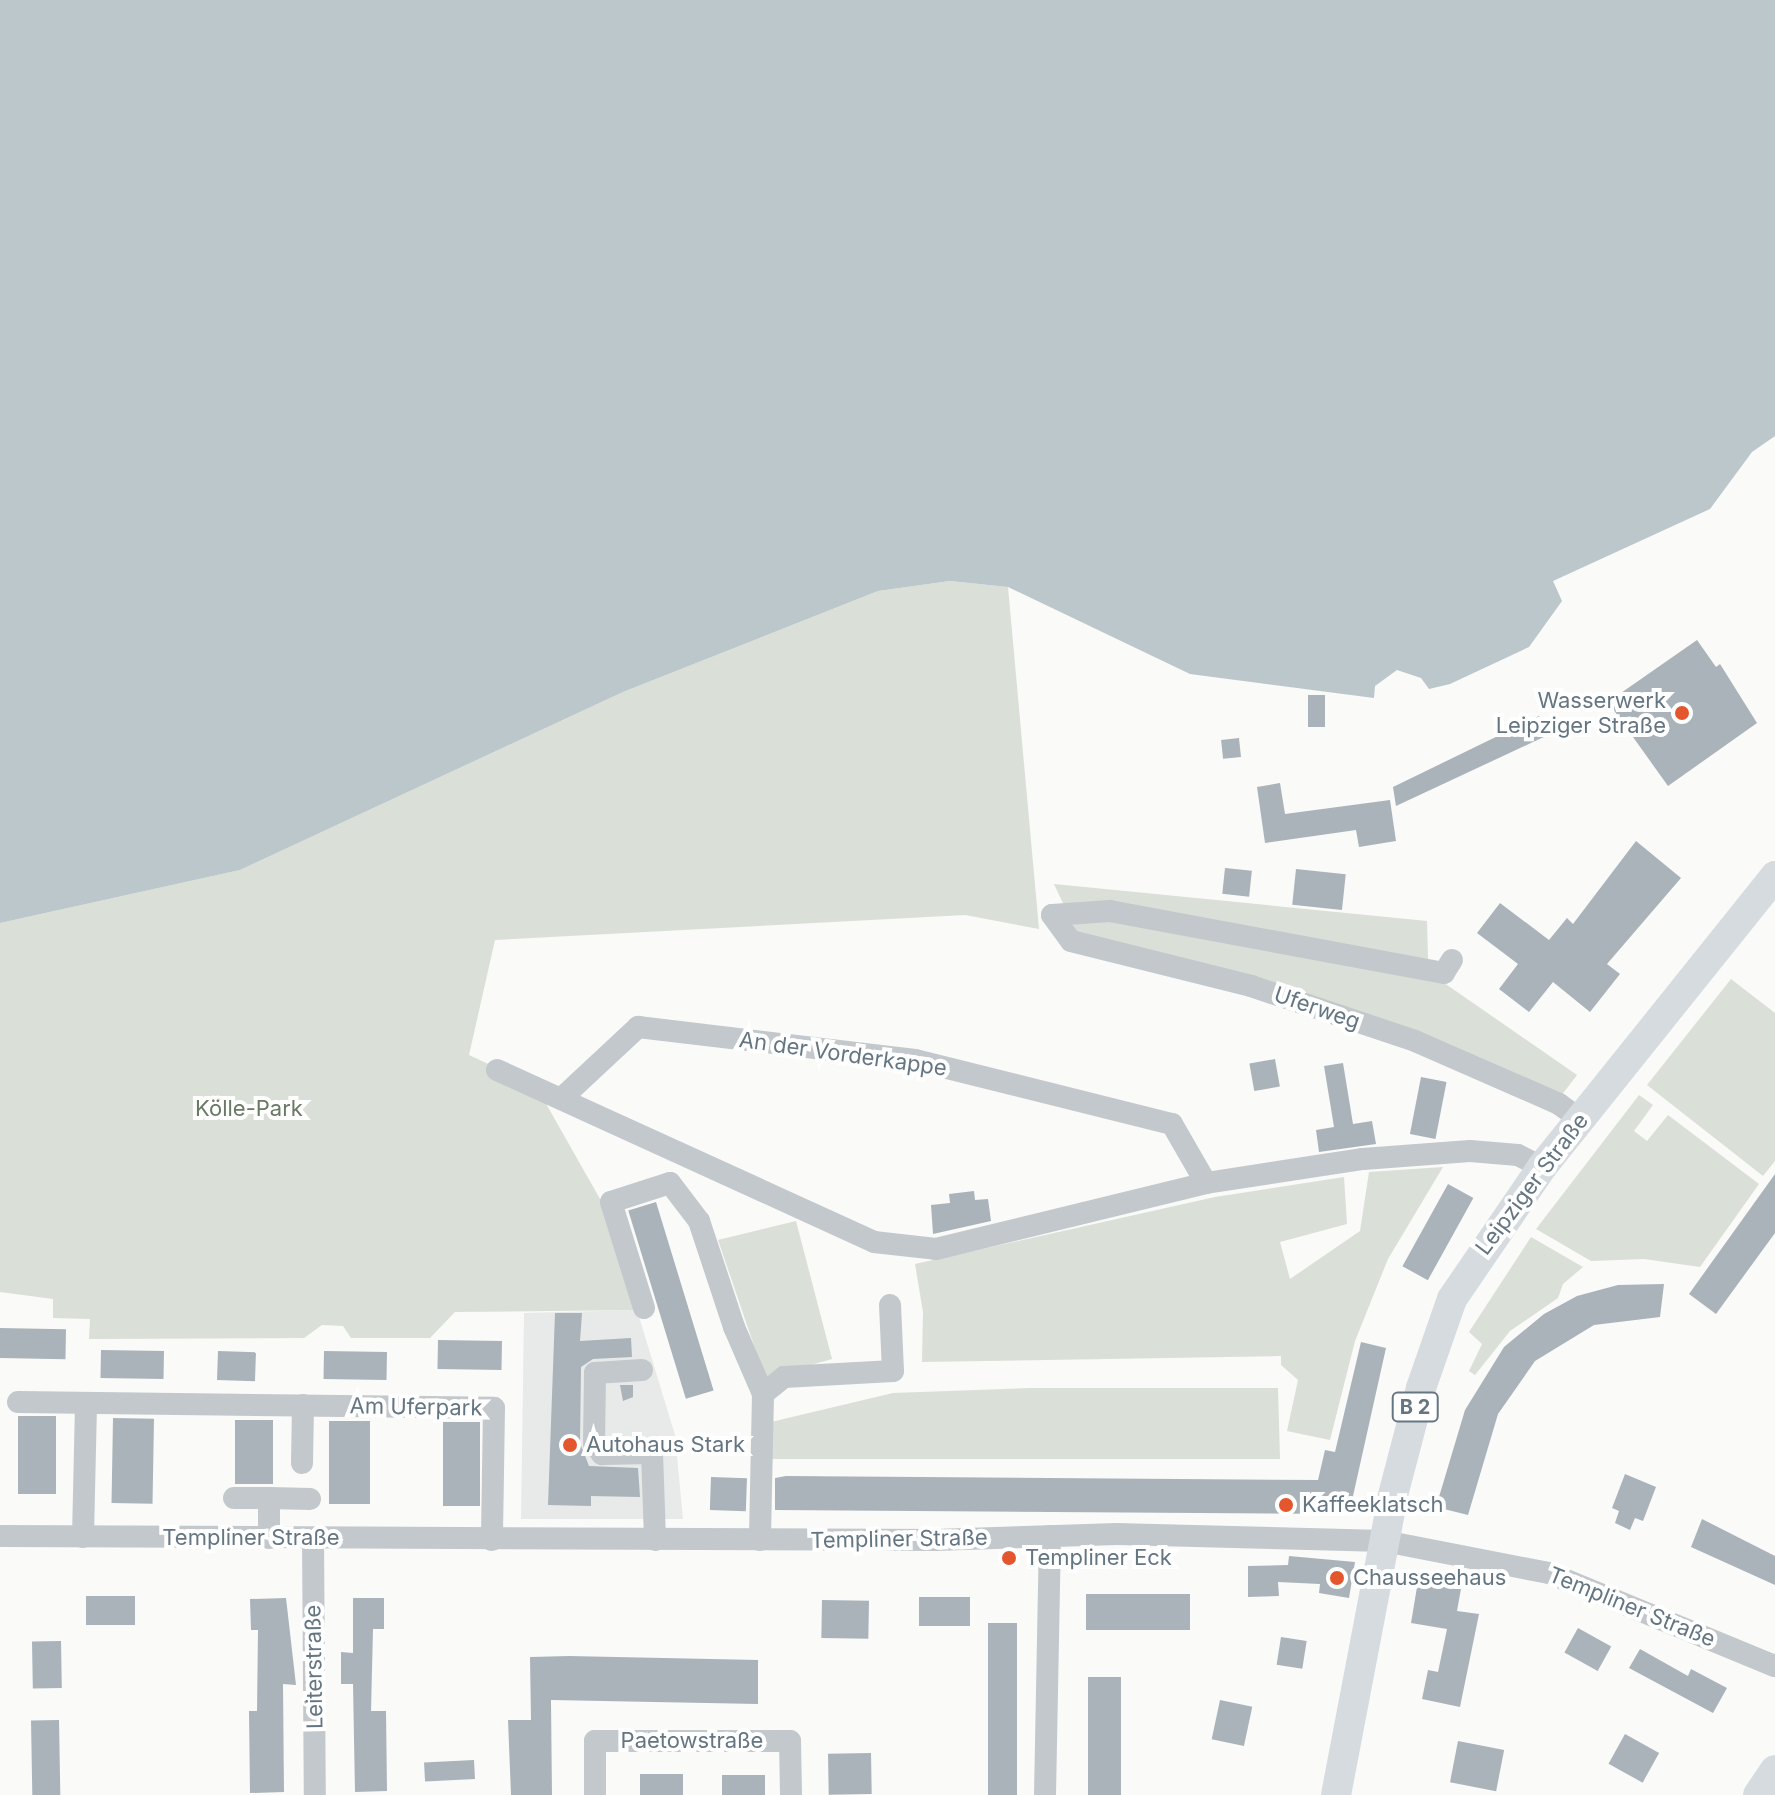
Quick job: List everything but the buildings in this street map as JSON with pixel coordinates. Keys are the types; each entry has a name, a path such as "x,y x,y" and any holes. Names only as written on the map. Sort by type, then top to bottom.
{"main road":[{"name":"Leipziger Straße","path":"1384,1541 1409,1427 1452,1299 1542,1167 1775,876"},
{"name":"B 2","path":"1336,1795 1384,1541"},
{"path":"1758,1795 1775,1770"}],"street":[{"name":"Uferweg","path":"1452,960 1444,973 1110,911 1052,915 1071,941 1251,986 1415,1041 1559,1104 1580,1119"},
{"name":"An der Vorderkappe","path":"563,1097 638,1027 915,1060 1172,1124 1206,1183"},
{"path":"497,1070 563,1097 598,1119 874,1242 936,1249 1206,1183 1363,1159 1470,1151 1518,1155 1542,1167"},
{"path":"644,1308 611,1202 670,1183 699,1221 734,1327 763,1394 760,1540"},
{"path":"763,1394 784,1377 893,1371 890,1305"},
{"path":"642,1370 595,1373 594,1443 602,1454 652,1453 655,1540"},
{"name":"Am Uferpark","path":"18,1402 494,1408 492,1540"},
{"path":"83,1537 86,1403"},
{"path":"302,1463 303,1405"},
{"path":"234,1498 310,1499"},
{"path":"269,1498 269,1538"},
{"name":"Templiner Straße","path":"0,1536 760,1540 1050,1536 1384,1541 1549,1573 1775,1666"},
{"path":"1045,1795 1050,1536"},
{"name":"Leiterstraße","path":"313,1538 315,1795"},
{"name":"Paetowstraße","path":"595,1795 595,1741 790,1741 791,1795"}],"shaded area":[{"path":"0,0 1775,0 1775,436 1752,452 1710,509 1553,581 1562,601 1529,647 1450,684 1429,689 1421,678 1397,670 1375,686 1374,698 1190,674 1008,587 950,581 878,591 623,692 240,870 0,923"},
{"path":"637,1310 675,1435 683,1519 521,1519 524,1313"}],"green space":[{"name":"Kölle-Park","path":"950,581 1008,587 1039,929 965,915 495,940 469,1055 536,1086 604,1206 637,1310 455,1312 430,1338 351,1338 343,1326 322,1325 304,1338 89,1339 90,1319 53,1318 53,1299 0,1292 0,923 240,870 623,692 878,591"},
{"path":"1054,884 1427,921 1428,960 1437,978 1577,1075 1561,1096 1076,931"},
{"path":"1731,979 1775,1013 1775,1161 1763,1176 1647,1085"},
{"path":"1639,1095 1653,1105 1634,1131 1647,1141 1668,1115 1759,1184 1700,1267 1644,1259 1591,1261 1536,1229"},
{"path":"1443,1167 1388,1259 1355,1341 1330,1440 1287,1431 1298,1380 1281,1365 1281,1356 922,1362 923,1312 915,1264 1215,1197 1344,1177 1347,1224 1280,1242 1290,1279 1360,1231 1369,1172"},
{"path":"796,1221 832,1359 765,1378 718,1240"},
{"path":"1531,1237 1583,1267 1563,1284 1558,1298 1510,1331 1475,1375 1469,1371 1482,1344 1469,1332"},
{"path":"1030,1388 1278,1388 1280,1459 772,1459 771,1422 893,1393"}],"place":[{"name":"Wasserwerk Leipziger Straße","path":"1682,713"},
{"name":"Autohaus Stark","path":"570,1445"},
{"name":"Kaffeeklatsch","path":"1286,1505"},
{"name":"Templiner Eck","path":"1009,1558"},
{"name":"Chausseehaus","path":"1337,1578"}]}
